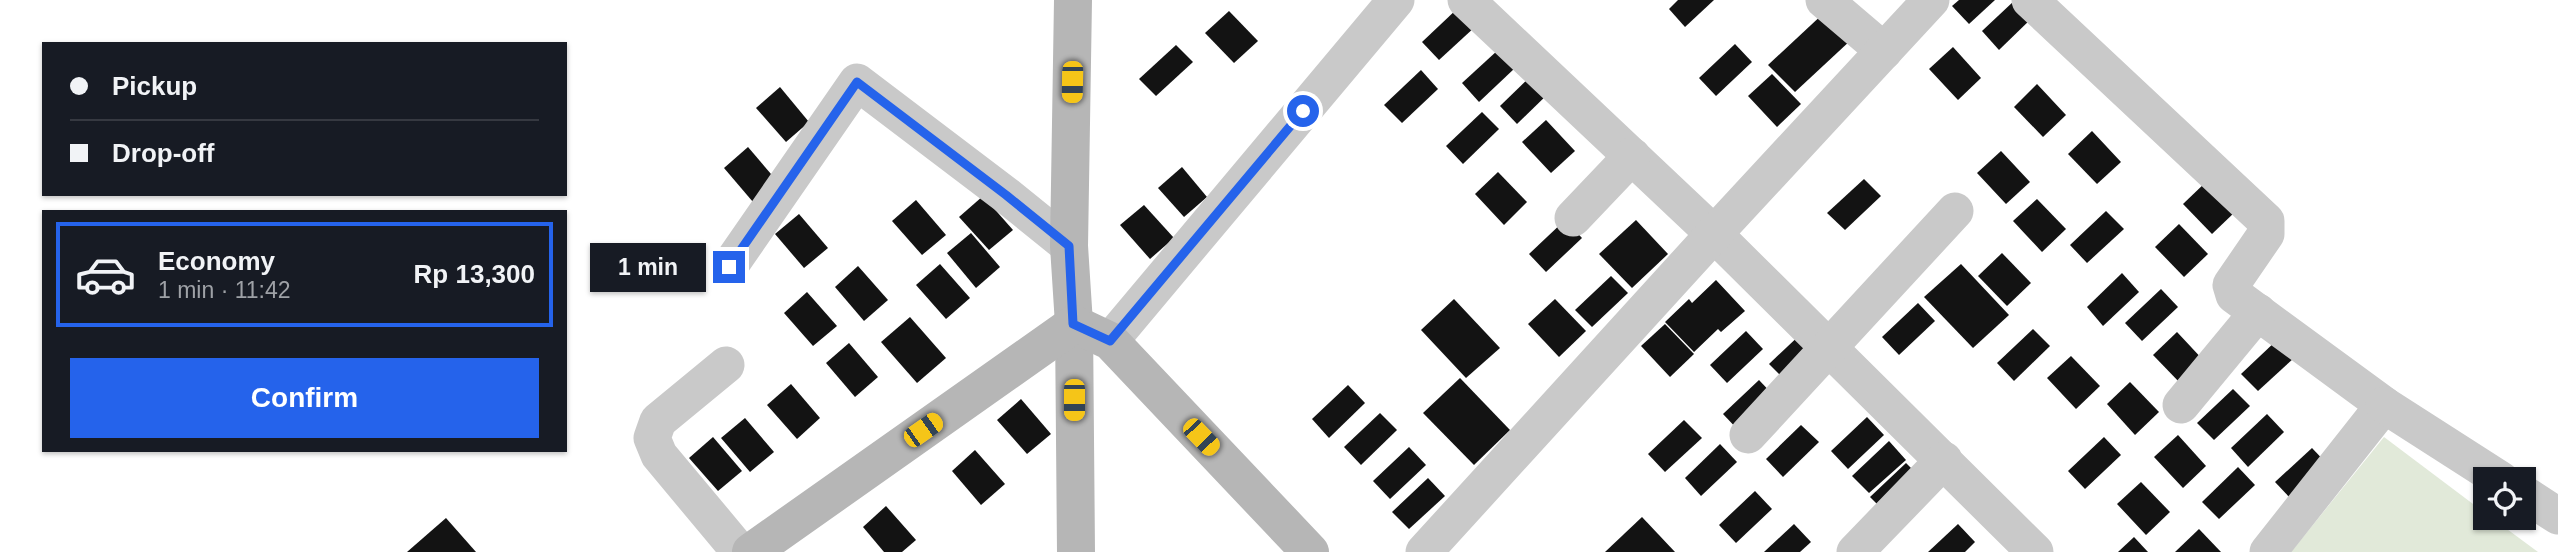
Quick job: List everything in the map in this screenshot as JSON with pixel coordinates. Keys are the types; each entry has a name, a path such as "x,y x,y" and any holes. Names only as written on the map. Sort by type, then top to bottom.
{"street":[{"path":"1073,0 1069,246 1073,324 1076,552"},
{"path":"1466,0 1714,234 2035,552"},
{"path":"1824,0 1884,51"},
{"path":"1424,552 1930,0"},
{"path":"2030,0 2266,221 2266,234 2231,285 2234,295 2384,405 2481,467"},
{"path":"1110,341 1390,2"},
{"path":"729,267 857,82 1069,246"},
{"path":"1573,218 1632,156"},
{"path":"1748,435 1955,211"},
{"path":"2181,405 2258,312"},
{"path":"1073,324 1110,341 1310,552"},
{"path":"751,552 1073,324"},
{"path":"726,365 658,421 652,438 659,455 740,552"},
{"path":"2268,552 2384,405"},
{"path":"1855,552 1944,460"},
{"path":"2536,502 2558,516"}],"green space":[{"path":"2384,437 2473,504 2473,530 2508,530 2538,552 2291,552"}],"building":[{"path":"1678,0 1714,0 1685,27 1669,9"},
{"path":"1959,0 1995,0 1969,24 1952,6"},
{"path":"2015,0 2035,15 1999,50 1982,31"},
{"path":"1458,8 1476,26 1439,60 1422,42"},
{"path":"1229,11 1258,41 1234,63 1205,33"},
{"path":"1826,11 1852,39 1795,92 1768,65"},
{"path":"1735,44 1752,62 1716,96 1699,78"},
{"path":"1176,45 1193,62 1156,96 1139,79"},
{"path":"1953,47 1981,78 1958,100 1929,69"},
{"path":"1498,50 1515,68 1479,102 1462,83"},
{"path":"1421,70 1438,89 1402,123 1384,105"},
{"path":"1536,71 1553,89 1517,124 1500,106"},
{"path":"1772,74 1801,104 1777,127 1748,96"},
{"path":"2037,84 2066,115 2043,137 2014,107"},
{"path":"780,87 809,122 786,142 756,108"},
{"path":"1482,112 1499,129 1463,164 1446,146"},
{"path":"1546,120 1575,151 1551,173 1522,142"},
{"path":"2092,131 2121,162 2097,184 2068,154"},
{"path":"748,147 777,181 753,202 724,168"},
{"path":"2001,151 2030,182 2006,204 1977,173"},
{"path":"1182,167 1207,197 1184,217 1158,188"},
{"path":"1498,172 1527,202 1504,225 1475,194"},
{"path":"1864,179 1881,196 1845,230 1827,213"},
{"path":"2207,181 2236,211 2212,234 2183,204"},
{"path":"983,196 1013,230 989,250 959,217"},
{"path":"2037,199 2066,229 2042,252 2013,221"},
{"path":"916,200 946,235 922,255 892,221"},
{"path":"1144,205 1174,238 1150,259 1120,225"},
{"path":"2106,211 2124,229 2087,263 2070,245"},
{"path":"799,214 828,248 804,268 775,234"},
{"path":"1565,220 1582,238 1546,272 1529,254"},
{"path":"1636,220 1668,254 1632,288 1599,254"},
{"path":"2179,224 2208,254 2184,277 2155,247"},
{"path":"971,233 1000,267 976,288 947,253"},
{"path":"2002,253 2031,283 2007,306 1978,276"},
{"path":"940,264 970,298 946,319 916,285"},
{"path":"1961,264 2009,315 1973,348 1924,297"},
{"path":"858,266 888,300 864,321 835,287"},
{"path":"2122,273 2139,292 2103,326 2087,307"},
{"path":"1611,276 1628,293 1592,327 1575,310"},
{"path":"1716,280 1745,311 1721,332 1718,329 1694,352 1665,322 1689,299 1692,303"},
{"path":"2161,289 2178,307 2142,341 2125,323"},
{"path":"807,292 837,326 813,346 784,313"},
{"path":"1454,299 1500,348 1466,378 1421,330"},
{"path":"1555,299 1586,331 1559,357 1528,324"},
{"path":"1918,303 1935,321 1899,355 1882,337"},
{"path":"910,317 946,358 917,383 881,342"},
{"path":"1665,324 1694,354 1670,377 1641,346"},
{"path":"2033,329 2050,346 2014,381 1997,363"},
{"path":"1805,330 1822,347 1786,381 1769,364"},
{"path":"1746,331 1763,349 1727,383 1710,365"},
{"path":"2177,332 2206,363 2182,385 2153,355"},
{"path":"2277,340 2294,358 2258,391 2241,374"},
{"path":"849,343 878,377 855,397 826,363"},
{"path":"2071,356 2100,386 2076,409 2047,378"},
{"path":"1460,378 1510,430 1474,465 1423,413"},
{"path":"1759,380 1776,398 1740,432 1723,414"},
{"path":"2130,382 2159,412 2135,435 2107,404"},
{"path":"791,384 820,418 797,439 767,405"},
{"path":"1348,385 1365,403 1329,438 1312,419"},
{"path":"2233,389 2250,406 2214,440 2197,423"},
{"path":"1021,399 1051,434 1027,454 997,420"},
{"path":"1380,413 1397,430 1361,465 1344,447"},
{"path":"2267,414 2284,432 2248,467 2231,448"},
{"path":"1867,417 1884,435 1848,469 1831,451"},
{"path":"745,418 774,452 750,472 721,438"},
{"path":"1684,420 1702,438 1665,472 1648,454"},
{"path":"1801,425 1819,442 1783,477 1766,459"},
{"path":"2178,435 2206,466 2183,488 2154,457"},
{"path":"713,437 742,471 718,491 689,458"},
{"path":"2104,437 2121,455 2085,489 2068,471"},
{"path":"1889,441 1906,460 1869,493 1852,476"},
{"path":"1720,444 1737,462 1701,496 1685,478"},
{"path":"1409,447 1426,465 1390,499 1373,481"},
{"path":"2312,448 2329,466 2292,500 2275,482"},
{"path":"975,450 1005,484 981,505 952,471"},
{"path":"1906,463 1923,480 1887,514 1870,497"},
{"path":"2238,467 2255,485 2219,519 2202,502"},
{"path":"1428,478 1445,496 1409,529 1392,512"},
{"path":"2141,482 2170,512 2146,535 2117,504"},
{"path":"1755,491 1772,509 1736,543 1719,525"},
{"path":"886,506 916,540 902,552 884,552 863,527"},
{"path":"1642,517 1675,552 1605,552"},
{"path":"446,518 476,552 407,552"},
{"path":"1794,524 1811,542 1800,552 1764,552"},
{"path":"1958,524 1975,542 1965,552 1928,552"},
{"path":"2199,529 2221,552 2175,552"},
{"path":"2134,537 2148,552 2118,552"}],"route":[{"path":"729,267 857,82 1069,246 1073,324 1110,341 1303,111"}]}
